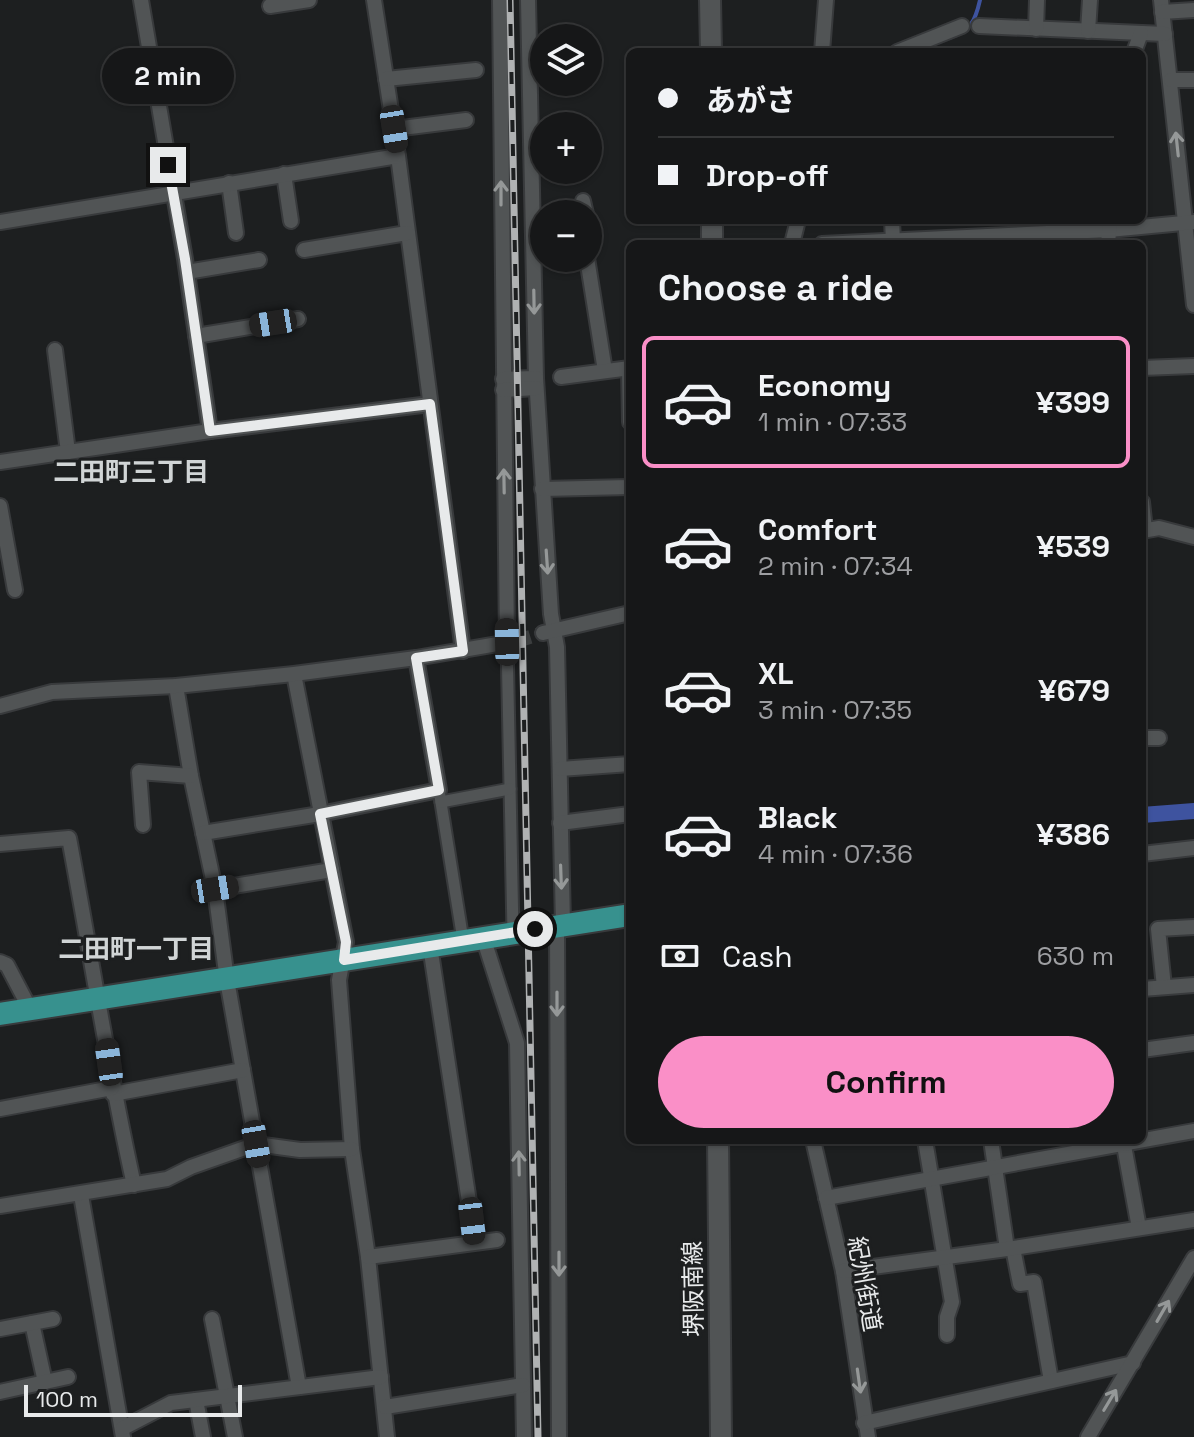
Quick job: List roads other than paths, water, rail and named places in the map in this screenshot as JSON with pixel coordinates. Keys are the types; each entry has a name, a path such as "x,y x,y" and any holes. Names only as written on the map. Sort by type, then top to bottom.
{"main road":[{"path":"710,0 711,48"},
{"path":"0,1014 626,916"},
{"name":"堺阪南線","path":"718,1144 721,1437"}],"street":[{"path":"141,0 187,272 210,431"},
{"path":"270,6 309,0"},
{"path":"374,0 398,156 463,651"},
{"path":"500,0 503,385 512,642 510,789 513,932"},
{"path":"528,0 536,383 548,632 557,647 560,769 559,1437"},
{"path":"822,48 826,0"},
{"path":"1036,29 1037,0"},
{"path":"1088,31 1090,0"},
{"path":"1194,10 1162,6 1190,223 1194,305"},
{"path":"907,48 962,26"},
{"path":"979,26 1165,34"},
{"path":"1135,48 1141,33"},
{"path":"123,63 152,59"},
{"path":"386,79 476,70"},
{"path":"1171,80 1194,80"},
{"path":"394,129 466,120"},
{"path":"0,222 398,156"},
{"path":"284,174 291,221"},
{"path":"229,183 236,233"},
{"path":"904,240 1064,226 1109,231 1190,223"},
{"path":"304,250 407,233"},
{"path":"187,272 259,260"},
{"path":"589,272 605,371"},
{"path":"196,336 298,319"},
{"path":"55,350 68,452"},
{"path":"1146,368 1194,366"},
{"path":"561,377 626,368"},
{"path":"503,385 536,383"},
{"path":"0,462 210,431 430,404"},
{"path":"542,489 626,487"},
{"path":"0,506 15,590"},
{"path":"1146,530 1159,528 1194,537"},
{"path":"548,632 626,614"},
{"path":"0,706 52,692 176,686 294,674 512,642"},
{"path":"416,658 440,796 473,938 517,1043 524,1437"},
{"path":"294,674 346,942 339,980 352,1149 368,1257 387,1437"},
{"path":"176,686 215,889 227,980 299,1387"},
{"path":"1146,738 1159,738"},
{"path":"560,769 626,764"},
{"path":"143,825 139,772 191,776"},
{"path":"203,833 440,796 510,789"},
{"path":"560,823 626,815"},
{"path":"0,844 69,838 113,1091 134,1185"},
{"path":"1146,854 1194,848"},
{"path":"215,889 332,870"},
{"path":"1164,987 1158,929 1194,927"},
{"path":"430,946 475,1241"},
{"path":"0,962 7,965 30,1009"},
{"path":"1146,989 1194,985"},
{"path":"1146,1049 1194,1043"},
{"path":"0,1109 243,1070"},
{"path":"1146,1139 1194,1131"},
{"path":"0,1206 167,1179 256,1144 300,1150 352,1149"},
{"name":"紀州街道","path":"814,1144 843,1271 866,1430"},
{"path":"926,1144 952,1302 947,1317 947,1335"},
{"path":"992,1144 1010,1249 1020,1284 1034,1282 1051,1381"},
{"path":"826,1198 1114,1144"},
{"path":"1124,1144 1139,1228"},
{"path":"81,1195 123,1433 171,1403 381,1377"},
{"path":"843,1271 1194,1220"},
{"path":"368,1257 497,1240"},
{"path":"1088,1437 1194,1258"},
{"path":"0,1329 53,1319"},
{"path":"212,1319 235,1437"},
{"path":"32,1323 45,1382"},
{"path":"866,1430 1051,1381 1133,1363"},
{"path":"0,1392 68,1377"},
{"path":"385,1407 523,1385"},
{"path":"196,1400 203,1437"}],"waterway":[{"path":"949,38 971,24 980,0"},
{"path":"1146,815 1194,811"}],"tunnel":[{"path":"517,641 543,633"}],"railway":[{"path":"510,0 538,1437"}],"district":[{"name":"二田町三丁目","path":"131,472"},
{"name":"二田町一丁目","path":"136,949"}]}
